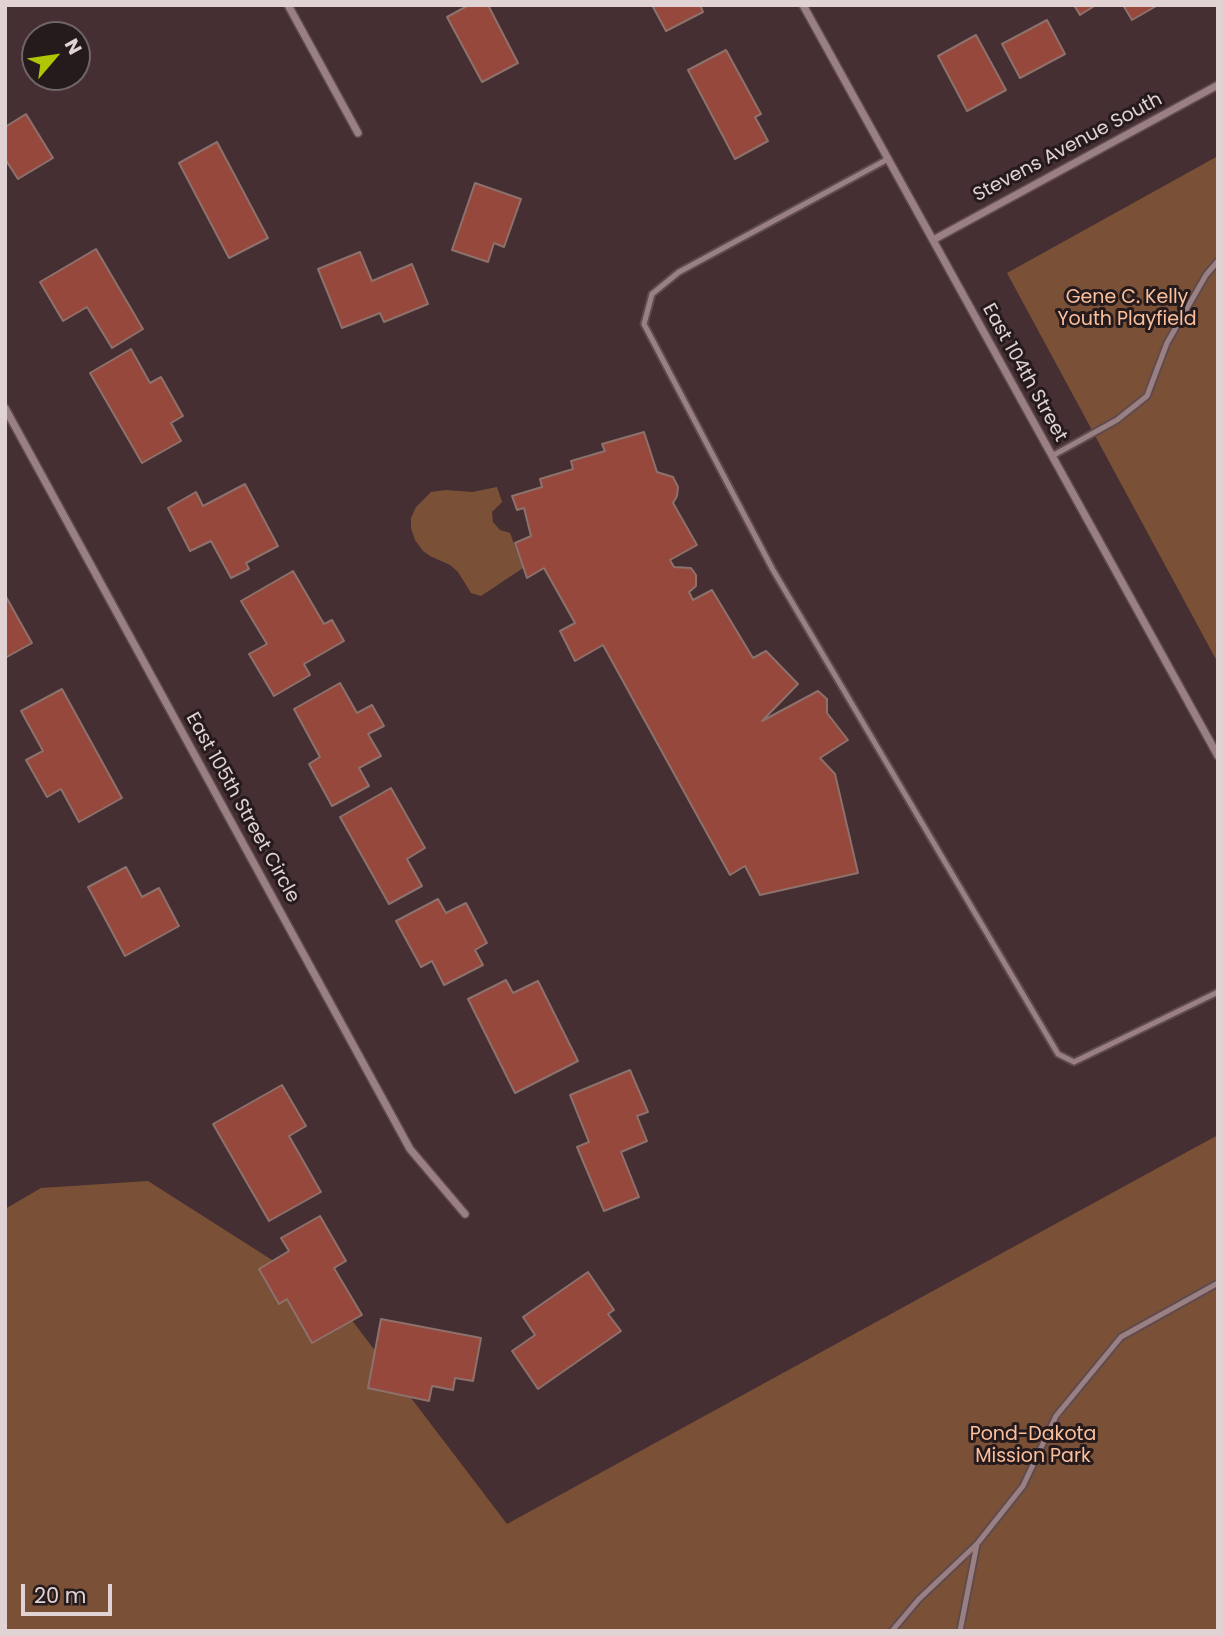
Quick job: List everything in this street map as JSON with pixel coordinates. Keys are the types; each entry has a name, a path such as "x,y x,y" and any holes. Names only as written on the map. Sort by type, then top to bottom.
{"street":[{"path":"288,5 358,133"},
{"name":"East 104th Street","path":"803,5 1218,756"},
{"name":"Stevens Avenue South","path":"933,240 1218,85"},
{"name":"East 105th Street Circle","path":"5,408 410,1149 465,1214"}],"lane":[{"path":"888,159 679,272 652,294 645,324 773,570 1058,1054 1074,1062 1218,992"},
{"path":"1052,456 1117,420 1147,396 1167,343 1206,275 1218,261"},
{"path":"892,1631 919,1599 977,1544 1023,1486 1056,1416 1121,1337 1218,1283"},
{"path":"960,1631 977,1544"}],"green space":[{"name":"Gene C. Kelly Youth Playfield","path":"1218,156 1218,663 1007,273"},
{"path":"497,487 502,502 492,512 493,522 500,530 510,533 523,568 481,596 471,593 458,572 450,565 423,551 415,540 411,518 416,507 431,492 472,492"},
{"name":"Pond-Dakota Mission Park","path":"1218,1135 1218,1631 5,1631 5,1209 41,1188 148,1181 338,1302 507,1524"}],"building":[{"path":"469,5 488,5 518,63 482,82 447,17"},
{"path":"652,5 700,5 703,12 666,31"},
{"path":"1074,5 1096,5 1080,15"},
{"path":"1123,5 1158,5 1132,20"},
{"path":"1047,20 1065,54 1020,78 1002,44"},
{"path":"976,35 1006,90 967,111 938,56"},
{"path":"726,50 761,114 755,117 768,141 735,159 688,70"},
{"path":"26,114 53,158 18,179 5,159 5,127"},
{"path":"217,142 268,238 229,258 179,163"},
{"path":"475,183 521,199 504,247 494,243 488,262 452,250"},
{"path":"96,249 143,329 112,348 87,307 63,321 40,282"},
{"path":"360,252 372,281 412,264 428,304 384,322 380,313 342,328 318,269"},
{"path":"131,349 150,383 161,377 183,416 171,423 181,441 142,463 90,373"},
{"path":"644,432 657,472 673,477 678,487 673,503 697,545 670,560 674,567 691,568 696,575 696,586 689,592 693,600 712,590 753,658 766,651 798,684 762,721 818,691 827,699 827,713 848,740 820,758 835,774 858,873 760,895 745,866 730,875 603,645 575,661 560,631 575,623 544,568 527,578 515,543 531,536 524,508 517,510 512,496 542,487 540,479 573,469 571,461 605,451 602,444"},
{"path":"245,484 278,546 246,563 249,569 231,578 211,541 190,551 168,508 196,492 203,506"},
{"path":"293,571 324,624 332,620 344,641 304,664 310,675 274,696 249,654 267,644 241,601"},
{"path":"5,595 32,643 5,658"},
{"path":"340,683 357,713 372,705 384,726 368,734 381,756 359,768 369,786 332,806 309,764 320,757 294,709"},
{"path":"62,689 122,798 79,822 61,789 47,797 26,760 43,751 21,711"},
{"path":"391,788 425,848 407,859 422,886 389,904 340,817"},
{"path":"126,867 142,897 159,888 179,926 125,956 88,887"},
{"path":"438,899 446,913 466,903 487,943 475,950 483,965 444,985 432,961 421,967 396,921"},
{"path":"506,980 513,993 538,981 578,1061 515,1093 468,999"},
{"path":"630,1070 648,1112 637,1116 647,1141 621,1152 639,1197 604,1211 577,1147 589,1142 570,1095"},
{"path":"282,1085 306,1126 289,1136 321,1192 269,1221 213,1124"},
{"path":"320,1216 346,1261 334,1268 362,1315 312,1343 287,1299 279,1304 259,1269 289,1251 281,1238"},
{"path":"588,1272 614,1310 608,1314 621,1331 538,1389 512,1351 535,1335 523,1317"},
{"path":"381,1319 481,1338 473,1381 455,1378 453,1390 432,1386 429,1401 368,1388"}]}
